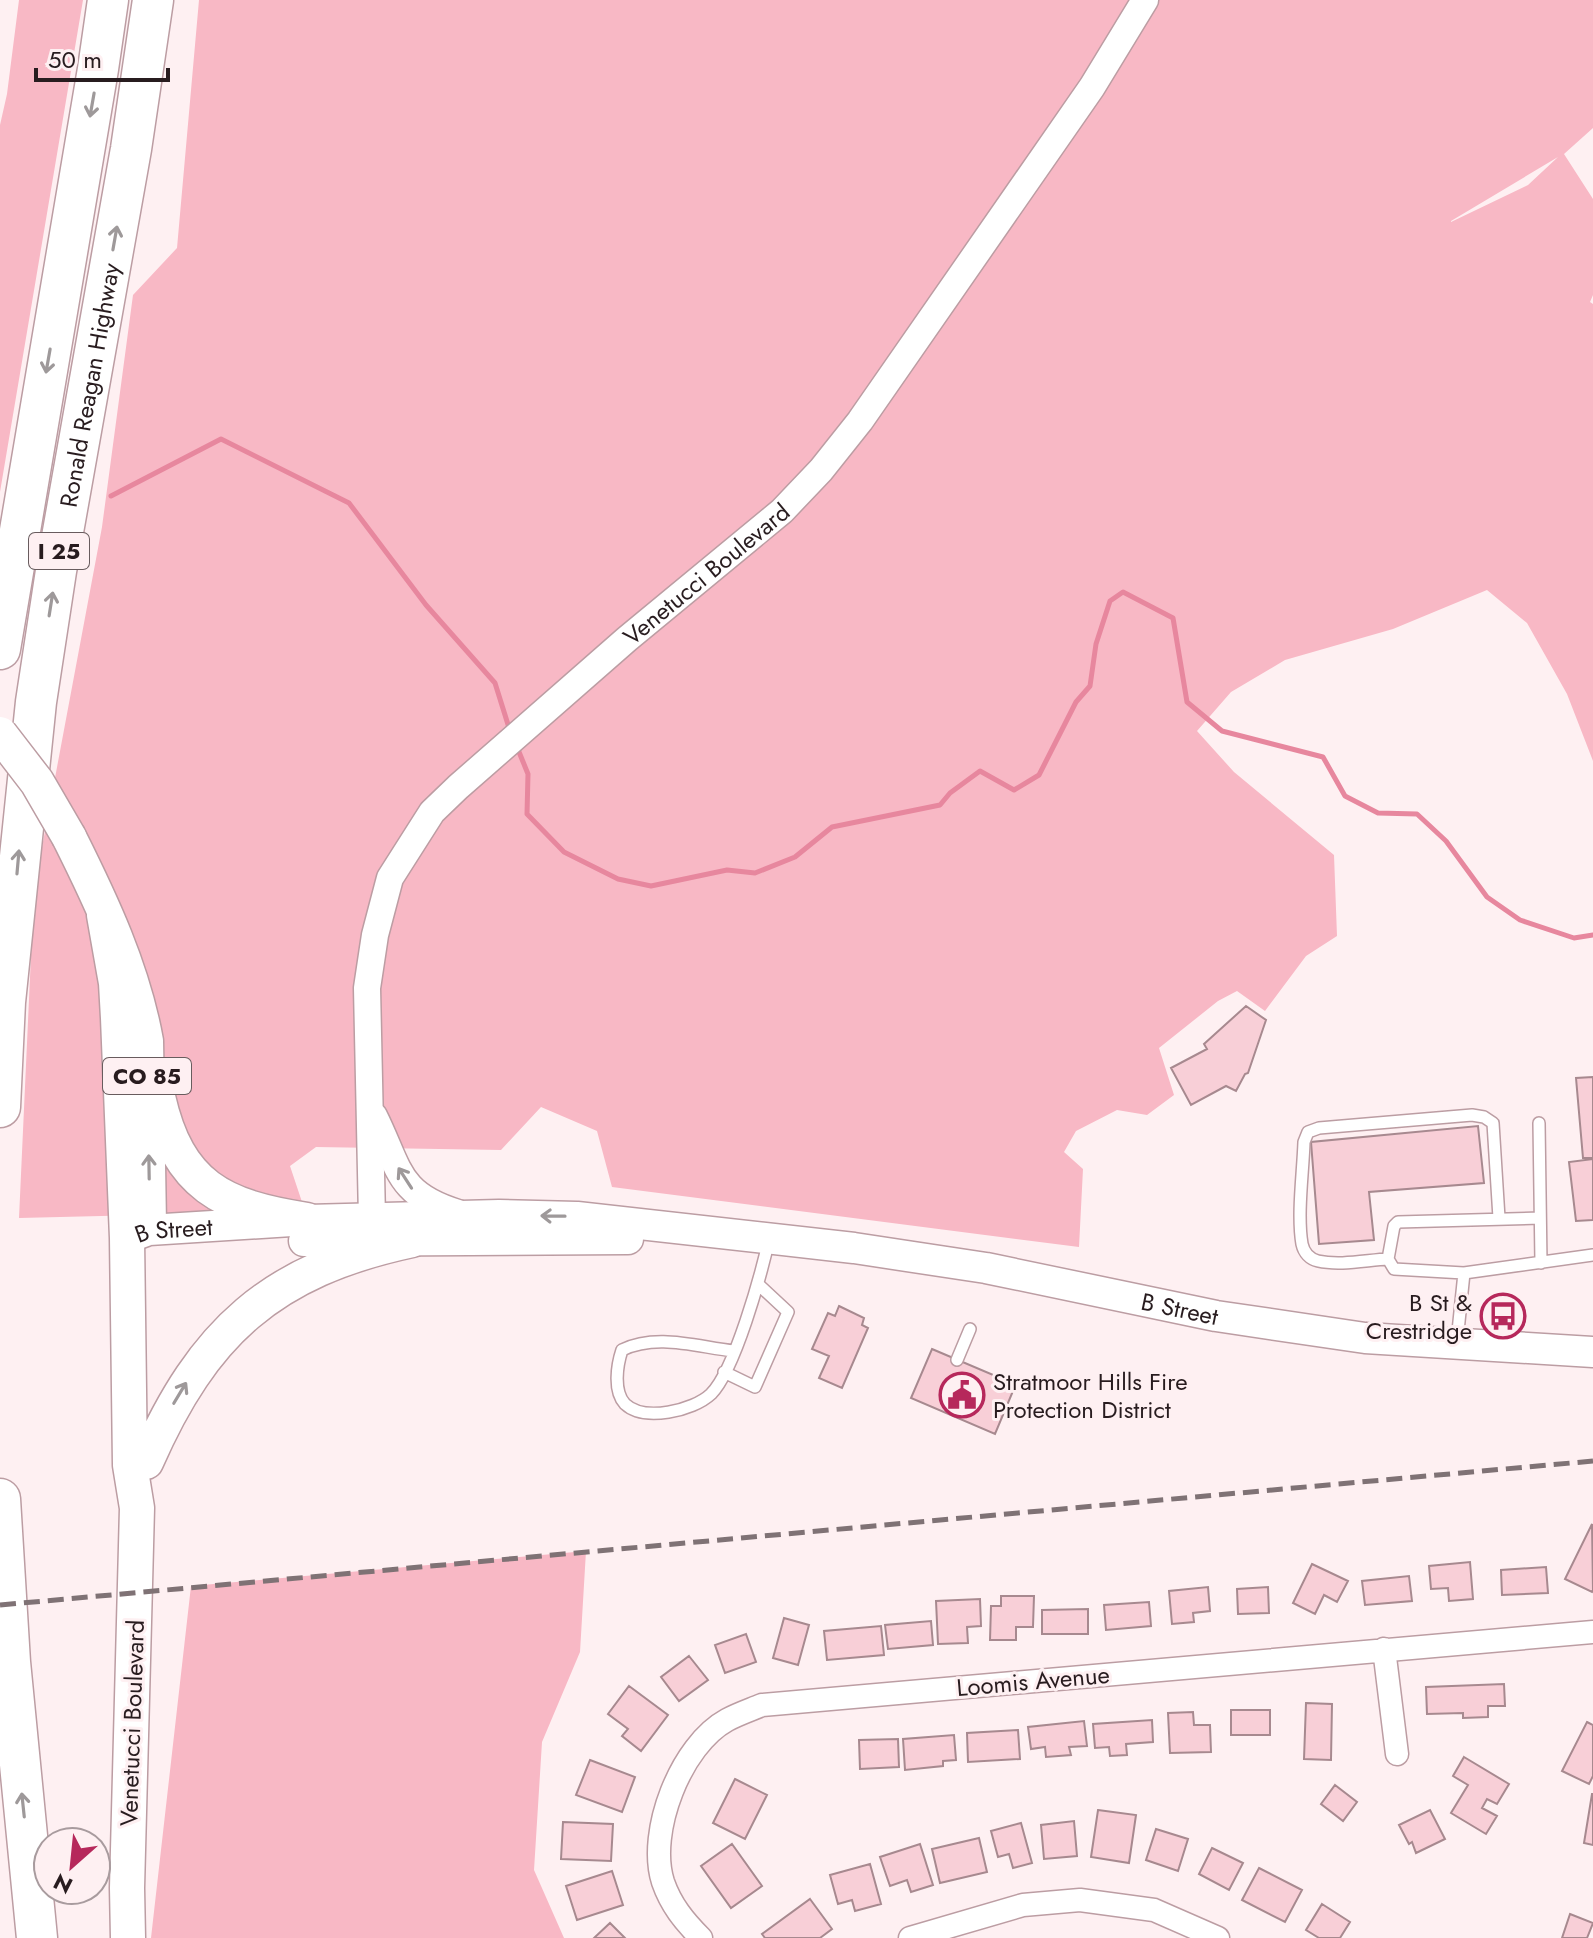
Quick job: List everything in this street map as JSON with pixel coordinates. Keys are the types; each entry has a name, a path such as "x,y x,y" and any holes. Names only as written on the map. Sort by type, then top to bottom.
{"highway":[{"name":"Ronald Reagan Highway","path":"0,649 108,0"},
{"name":"Ronald Reagan Highway","path":"0,1107 5,1002 36,702 56,571 131,149 153,0"},
{"path":"0,1499 10,1662 37,1938"}],"main road":[{"name":"CO 85","path":"0,734 37,782 69,837 123,955 133,984 146,1041 142,1238"},
{"name":"CO 85","path":"104,915 116,983 142,1238"},
{"path":"146,1041 162,1116 191,1172 235,1204 267,1214 307,1220"},
{"name":"B Street","path":"142,1238 307,1220 577,1217 854,1248 986,1268 1261,1324 1365,1338 1593,1352"},
{"name":"B Street","path":"142,1238 769,1239"},
{"name":"Venetucci Boulevard","path":"128,1938 137,1508 146,1462 142,1238"},
{"name":"Venetucci Boulevard","path":"137,1508 130,1465 142,1238"},
{"path":"146,1462 183,1387 212,1347 250,1311 294,1280 319,1268 376,1248 412,1240"}],"street":[{"name":"Venetucci Boulevard","path":"1118,45 1134,0"},
{"name":"Venetucci Boulevard","path":"372,1218 367,988 375,935 390,878 432,812 458,787 782,511 821,470 860,421 1092,87 1145,0"},
{"name":"Venetucci Boulevard","path":"370,1108 405,1184 430,1204 469,1216"},
{"name":"Loomis Avenue","path":"701,1938 677,1913 662,1880 660,1849 668,1796 681,1768 699,1745 725,1721 762,1705 1593,1632"},
{"path":"1384,1649 1397,1754"},
{"path":"910,1938 1023,1905 1080,1900 1154,1910 1218,1938"}],"lane":[{"path":"1388,1259 1331,1262 1316,1261 1308,1255 1303,1246 1301,1223 1304,1142 1308,1132 1319,1128 1445,1116 1484,1117 1493,1123 1499,1218"},
{"path":"1539,1123 1541,1263"},
{"path":"1540,1218 1398,1222 1392,1231 1388,1259 1394,1269 1464,1273 1593,1255"},
{"path":"734,1351 692,1344 638,1342 622,1350 618,1362 620,1398 627,1406 637,1410 677,1412 697,1405 712,1393 734,1351 759,1285 769,1239"},
{"path":"1456,1345 1464,1273"},
{"path":"724,1372 755,1387 788,1312 759,1285"},
{"path":"957,1360 970,1329"}],"shaded area":[{"path":"19,0 83,0 0,492 0,125"},
{"path":"199,0 1593,0 1593,128 1564,154 1593,199 1593,295 1590,302 1593,304 1593,761 1567,694 1527,623 1487,590 1393,629 1285,660 1231,692 1197,731 1234,772 1334,855 1337,936 1306,956 1265,1011 1237,991 1218,1001 1159,1048 1174,1095 1147,1115 1117,1110 1076,1131 1064,1152 1083,1169 1079,1247 612,1187 597,1131 541,1107 501,1150 316,1147 290,1166 305,1211 19,1218 34,890 102,527 133,295 177,248","holes":["1558,157 1528,185 1451,222"]},
{"path":"586,1551 580,1652 542,1742 534,1870 564,1938 151,1938 191,1586"}],"building":[{"path":"1246,1006 1266,1020 1248,1073 1236,1091 1226,1086 1191,1105 1171,1068 1207,1049 1204,1044"},
{"path":"1593,1077 1593,1158 1583,1158 1576,1078"},
{"path":"1478,1126 1484,1183 1369,1192 1374,1240 1319,1244 1311,1142"},
{"path":"1593,1159 1593,1220 1576,1221 1569,1162"},
{"path":"839,1306 864,1318 862,1325 868,1328 842,1388 819,1378 829,1356 812,1349 828,1313 835,1316"},
{"name":"Stratmoor Hills Fire Protection District","path":"932,1349 998,1377 995,1383 1013,1391 995,1434 911,1398"},
{"path":"1592,1524 1593,1590 1592,1592 1565,1579"},
{"path":"1470,1562 1473,1599 1449,1601 1448,1588 1431,1589 1429,1566"},
{"path":"1312,1564 1348,1581 1337,1602 1324,1595 1315,1614 1293,1603"},
{"path":"1546,1567 1548,1593 1502,1595 1501,1570"},
{"path":"1409,1576 1412,1601 1365,1605 1362,1581"},
{"path":"1208,1587 1210,1611 1193,1613 1194,1622 1172,1624 1169,1591"},
{"path":"1268,1587 1269,1613 1238,1614 1237,1589"},
{"path":"1001,1596 1034,1596 1033,1627 1016,1627 1016,1640 990,1640 991,1606 1001,1606"},
{"path":"980,1599 981,1626 967,1627 968,1643 938,1644 936,1601"},
{"path":"1149,1602 1151,1626 1106,1630 1104,1605"},
{"path":"1088,1609 1088,1634 1042,1634 1042,1610"},
{"path":"784,1618 809,1625 798,1665 773,1658"},
{"path":"931,1621 933,1645 888,1649 885,1625"},
{"path":"881,1626 884,1655 827,1660 824,1631"},
{"path":"746,1634 756,1662 725,1673 715,1645"},
{"path":"689,1656 708,1680 679,1701 661,1677"},
{"path":"1504,1684 1505,1706 1488,1706 1488,1717 1463,1718 1463,1713 1427,1714 1426,1687"},
{"path":"629,1686 668,1715 641,1751 622,1736 628,1729 608,1714"},
{"path":"1306,1703 1332,1704 1331,1760 1304,1759"},
{"path":"1231,1710 1270,1710 1270,1735 1231,1735"},
{"path":"1193,1712 1194,1725 1210,1725 1211,1752 1170,1753 1168,1713"},
{"path":"1152,1720 1153,1742 1126,1744 1127,1755 1110,1756 1109,1747 1095,1748 1093,1724"},
{"path":"1084,1721 1087,1746 1069,1747 1071,1755 1046,1757 1045,1747 1031,1749 1028,1727"},
{"path":"1587,1722 1593,1725 1593,1776 1589,1784 1562,1771"},
{"path":"1018,1730 1020,1759 968,1762 967,1733"},
{"path":"954,1735 956,1760 943,1761 943,1766 905,1770 903,1739"},
{"path":"898,1739 899,1767 860,1769 859,1740"},
{"path":"1464,1757 1509,1784 1497,1804 1487,1799 1482,1808 1497,1816 1486,1834 1451,1813 1468,1785 1453,1776"},
{"path":"590,1760 635,1777 622,1812 576,1795"},
{"path":"735,1779 767,1795 745,1839 713,1823"},
{"path":"1335,1785 1357,1802 1343,1821 1321,1804"},
{"path":"1593,1794 1593,1845 1584,1843"},
{"path":"1098,1810 1136,1815 1129,1863 1091,1857"},
{"path":"1430,1810 1445,1839 1416,1853 1399,1825"},
{"path":"1074,1821 1077,1856 1044,1859 1041,1825"},
{"path":"563,1822 613,1824 611,1861 561,1859"},
{"path":"1021,1823 1032,1863 1013,1868 1009,1854 998,1857 991,1831"},
{"path":"1156,1829 1188,1839 1178,1871 1146,1860"},
{"path":"979,1838 987,1872 940,1883 932,1849"},
{"path":"732,1844 762,1886 731,1908 701,1866"},
{"path":"920,1844 933,1885 911,1892 907,1880 890,1886 880,1857"},
{"path":"1212,1848 1243,1863 1229,1890 1199,1874"},
{"path":"870,1864 881,1904 855,1911 852,1900 838,1904 830,1875"},
{"path":"1259,1868 1302,1890 1285,1922 1242,1900"},
{"path":"612,1871 623,1905 577,1920 566,1886"},
{"path":"810,1899 832,1929 820,1938 765,1938 762,1934"},
{"path":"1322,1904 1350,1922 1340,1938 1319,1938 1306,1930"},
{"path":"1570,1914 1593,1923 1587,1938 1562,1938"},
{"path":"610,1923 625,1938 594,1938"}],"waterway":[{"path":"111,496 221,439 349,503 426,605 495,683 510,731"},
{"path":"517,747 528,774 527,814 564,852 618,879 651,886 727,870 755,873 795,857 832,827 940,805 950,793 980,771 1014,790 1039,775 1076,702 1090,686 1096,644 1110,601 1123,592 1173,618 1187,702 1222,731 1323,757 1345,796 1378,813 1417,814 1446,841 1487,897 1520,920 1574,938 1593,935"}],"railway":[{"path":"0,1605 1593,1461"}],"place":[{"name":"B St & Crestridge","path":"1503,1316"},
{"name":"Stratmoor Hills Fire Protection District","path":"962,1395"}]}
